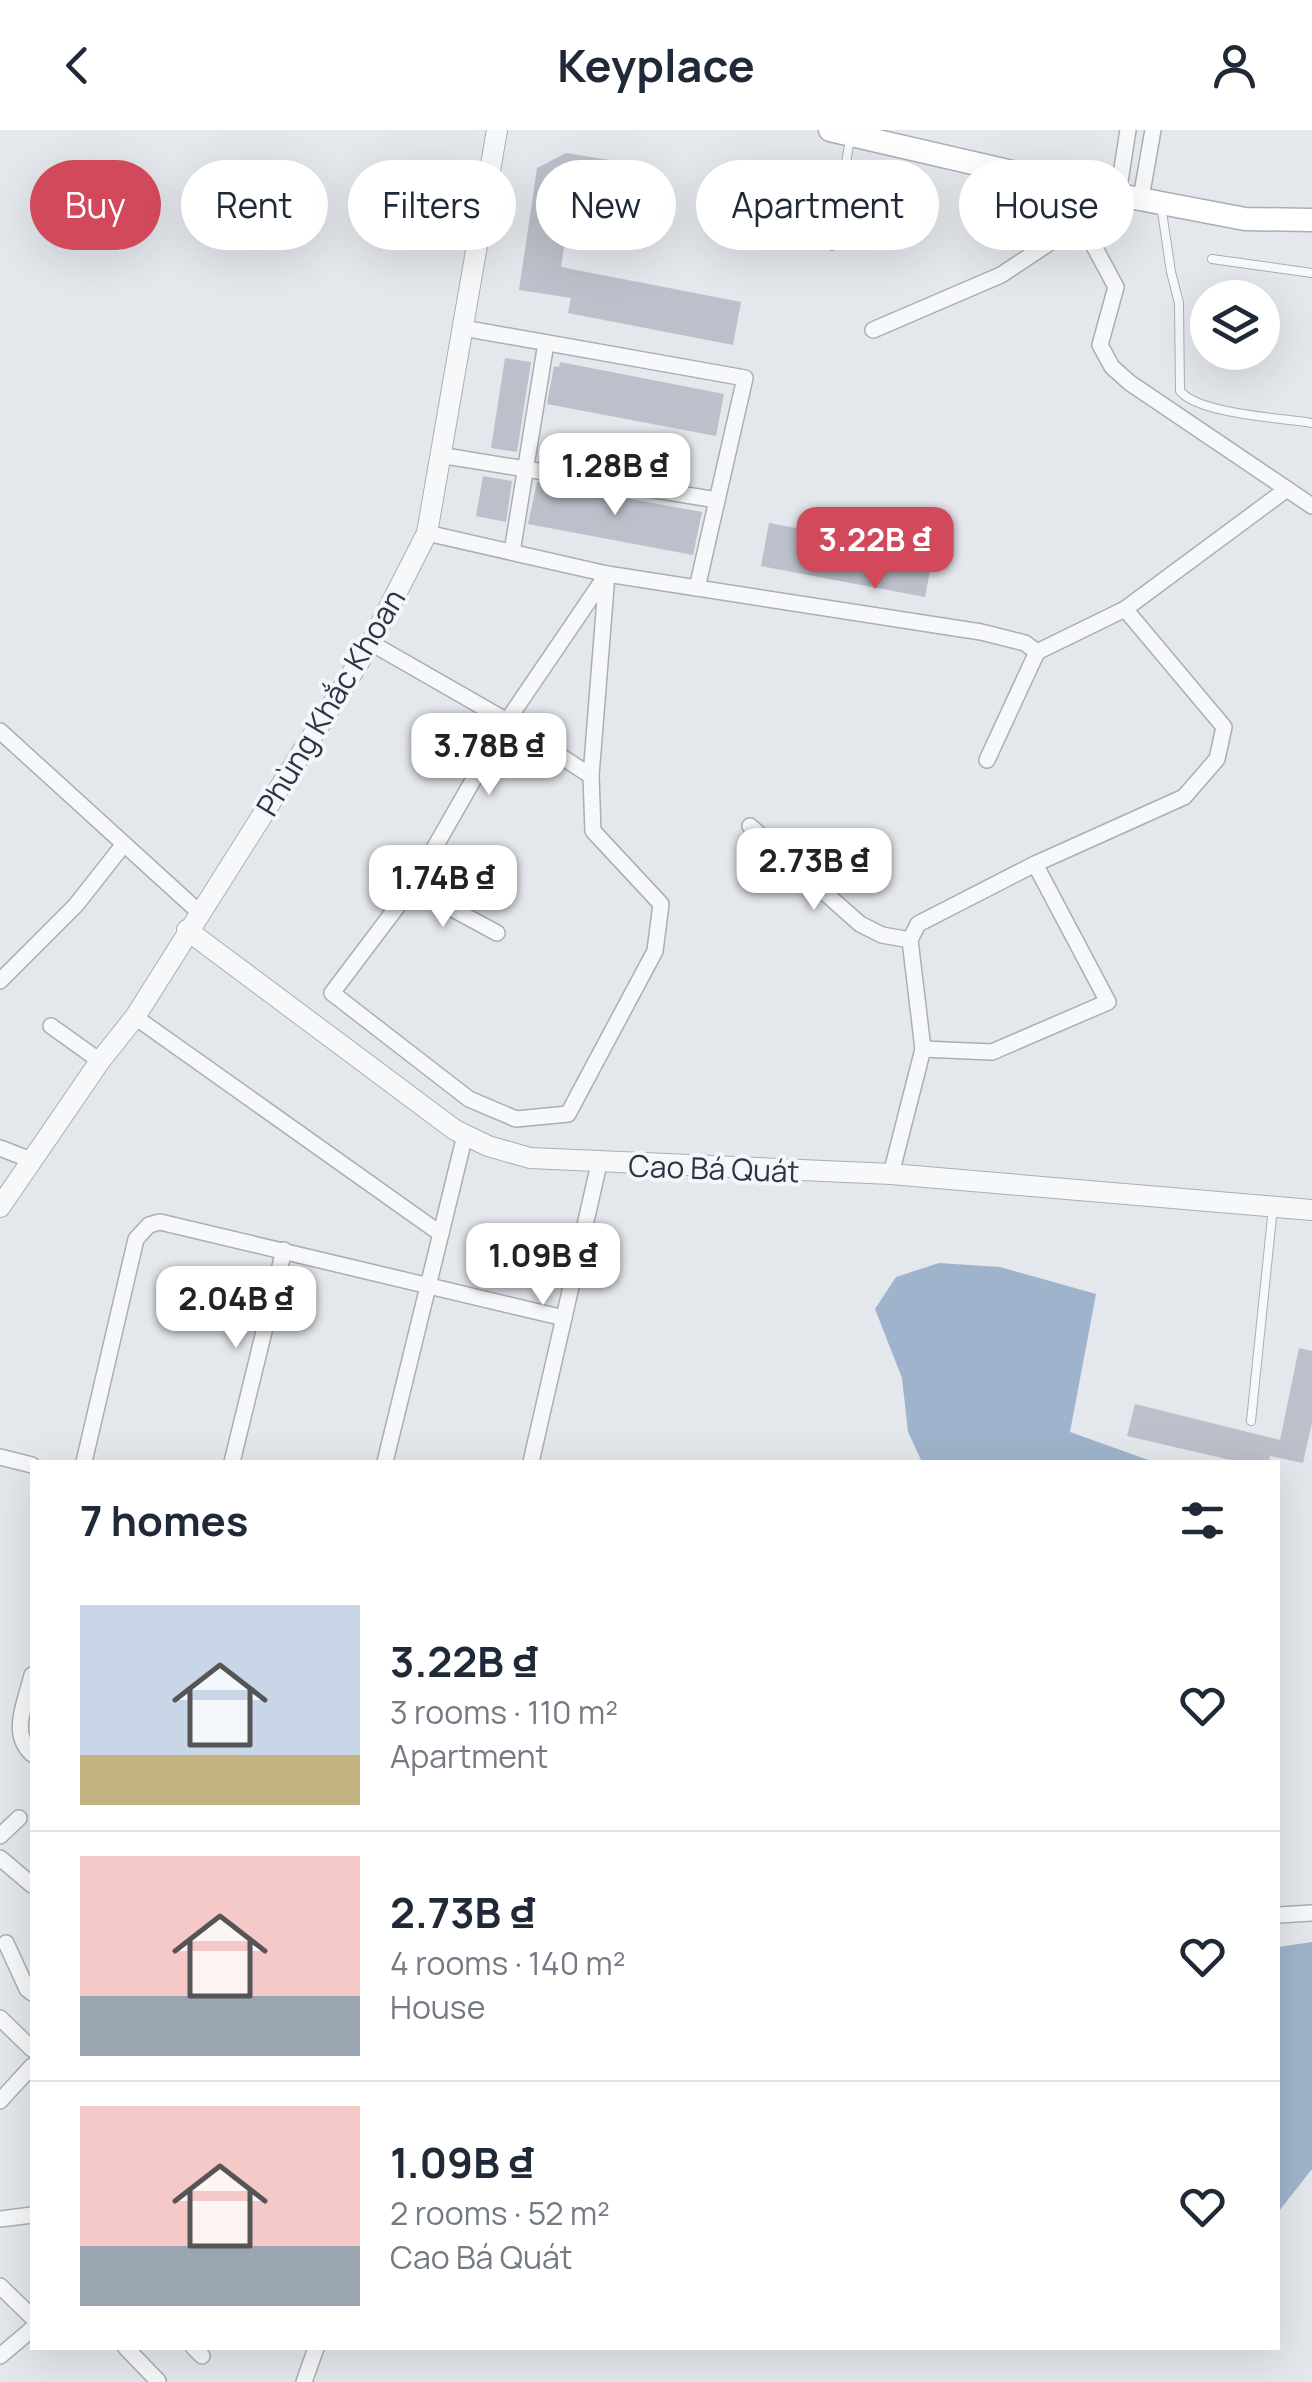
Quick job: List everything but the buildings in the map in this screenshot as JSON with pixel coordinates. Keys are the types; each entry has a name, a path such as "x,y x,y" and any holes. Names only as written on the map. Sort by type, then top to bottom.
{"main road":[{"path":"841,132 961,160"},
{"path":"1134,197 1246,219 1312,220"}],"street":[{"name":"Phùng Khắc Khoan","path":"0,1208 30,1160 135,1017 371,643 427,533 497,130"},
{"path":"1128,130 1140,198"},
{"path":"1140,198 1153,130"},
{"path":"874,330 1001,275 1039,250"},
{"path":"1096,250 1116,287 1100,345 1112,367 1312,506"},
{"path":"463,328 745,378 697,588"},
{"path":"512,552 546,343"},
{"path":"438,454 717,500"},
{"path":"987,760 1037,652 1124,609 1287,489"},
{"path":"427,533 607,574 981,632 1025,643 1037,652"},
{"path":"607,574 592,776 593,831 661,904 656,951 568,1114 516,1120 470,1099 332,994 412,887 508,721 607,574"},
{"path":"892,1174 923,1048 910,940 924,919 1184,797 1217,759 1224,727 1124,609"},
{"path":"371,643 508,721 592,776"},
{"path":"0,731 124,844 194,921"},
{"path":"750,826 860,924 882,935 910,940"},
{"path":"0,982 76,905 124,844"},
{"path":"923,1048 992,1052 1108,1002 1035,864"},
{"path":"412,887 497,933"},
{"name":"Cao Bá Quát","path":"194,921 465,1135 530,1158 892,1174 1312,1210"},
{"path":"135,1017 441,1234"},
{"path":"51,1026 100,1061"},
{"path":"385,1460 465,1135"},
{"path":"0,1148 30,1160"},
{"path":"531,1460 599,1164"},
{"path":"84,1460 140,1232 160,1222 564,1318"},
{"path":"232,1460 284,1250"},
{"path":"0,1457 30,1464"},
{"path":"30,1683 19,1730 20,1739 30,1752"},
{"path":"0,1836 19,1818"},
{"path":"0,1858 30,1883"},
{"path":"1280,1915 1312,1913"},
{"path":"6,1943 30,1991"},
{"path":"0,2018 30,2047"},
{"path":"0,2101 30,2068"},
{"path":"0,2219 30,2214"},
{"path":"0,2286 6,2304 30,2316"},
{"path":"0,2356 30,2332"},
{"path":"128,2350 158,2381"},
{"path":"304,2382 315,2350"}],"lane":[{"path":"839,160 841,132"},
{"path":"1140,198 1180,303 1180,391 1188,400 1212,407 1312,424"},
{"path":"1212,259 1312,273"},
{"path":"1251,1421 1273,1207"}],"water":[{"path":"939,1263 1000,1267 1096,1294 1070,1432 1148,1460 921,1460 908,1432 902,1378 875,1309 896,1277"},
{"path":"1312,1942 1312,2169 1280,2210 1280,1947"}]}
